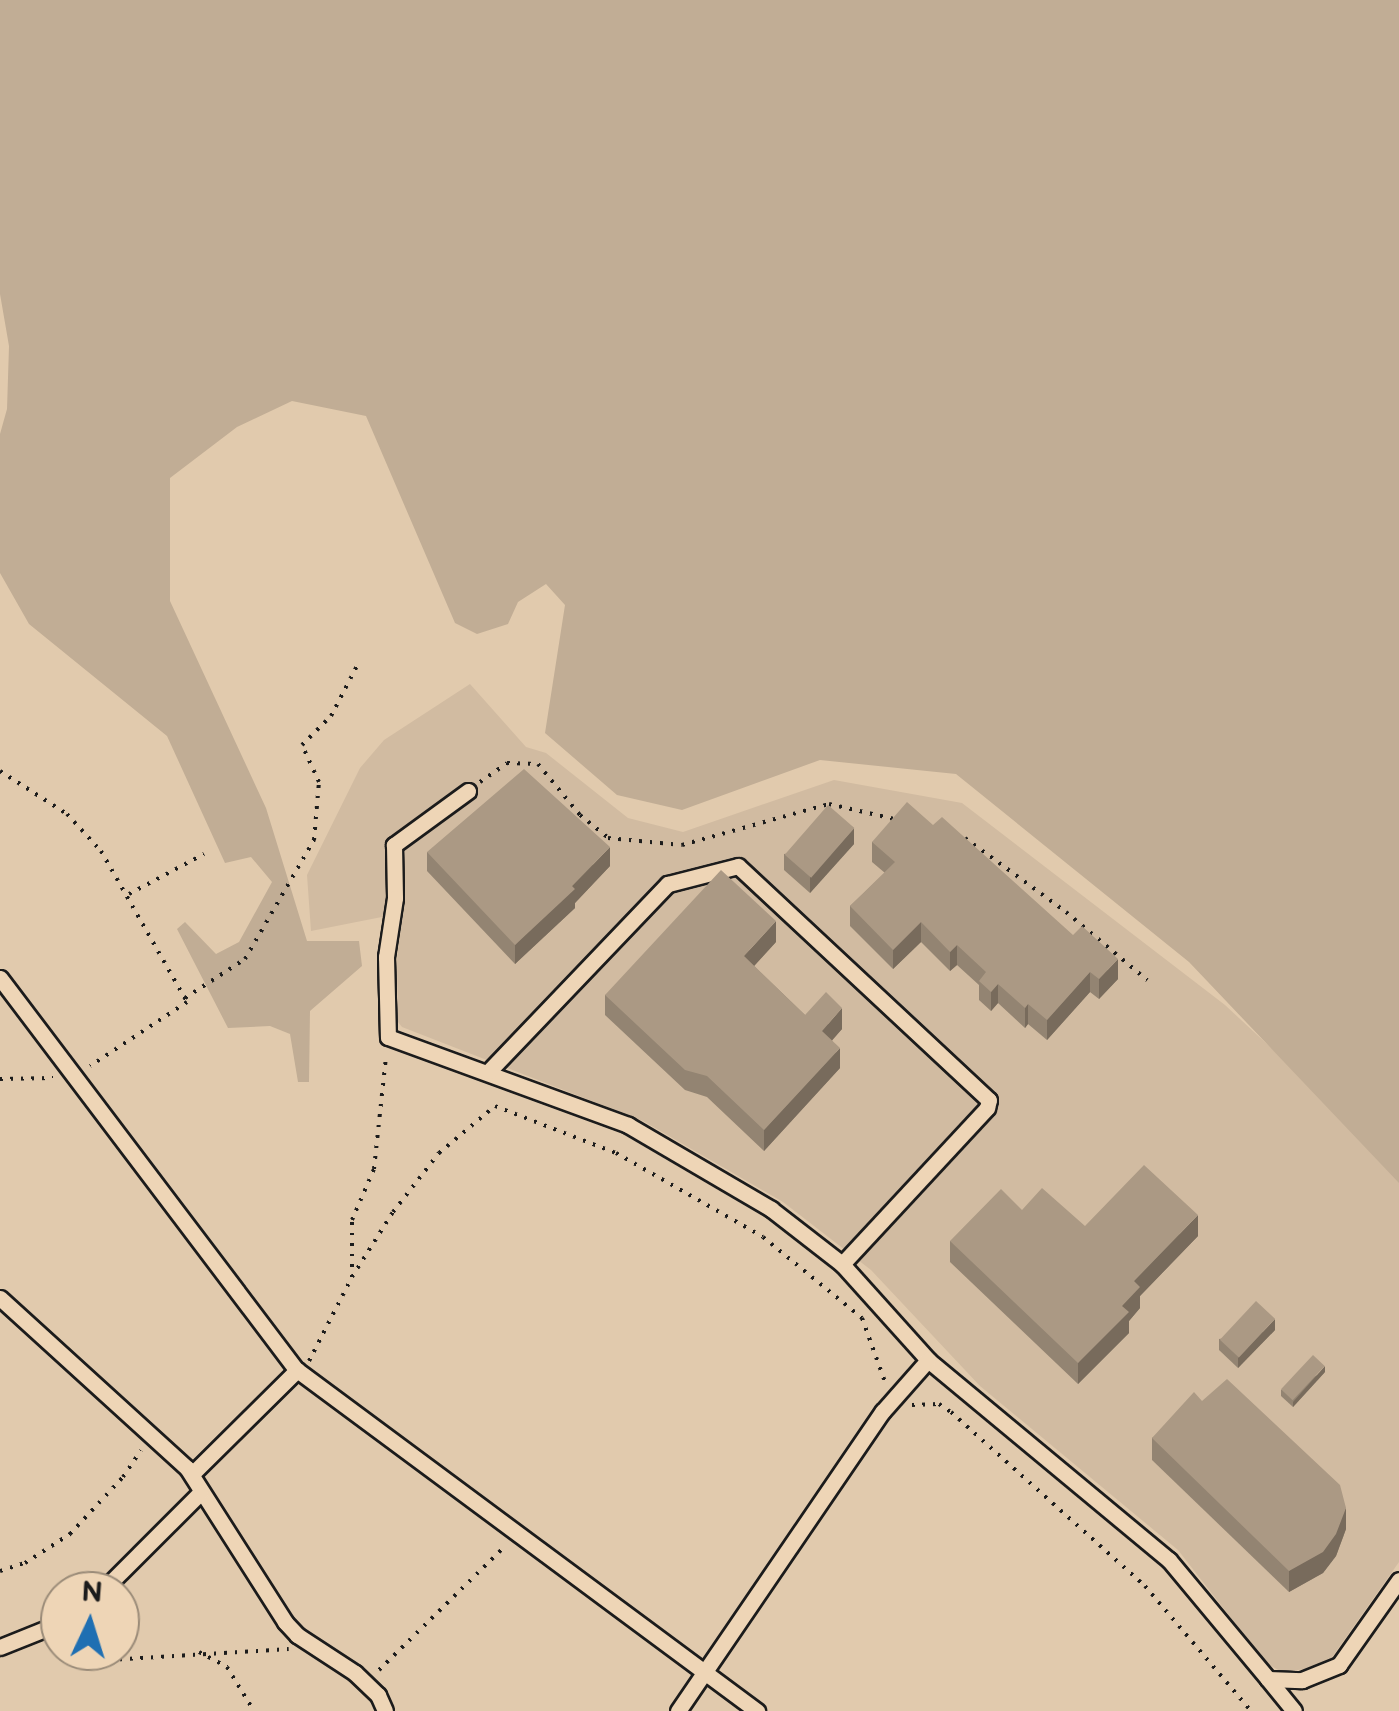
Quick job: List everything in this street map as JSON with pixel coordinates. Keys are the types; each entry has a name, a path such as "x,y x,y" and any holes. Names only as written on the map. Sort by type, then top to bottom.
{"street":[{"path":"468,791 394,845 395,898 386,957 388,1036 628,1125 771,1209 842,1264 928,1360 1170,1560 1294,1711"},
{"path":"489,1071 668,884 738,866 990,1100 987,1108 842,1264"},
{"path":"0,978 297,1370 757,1711"},
{"path":"0,1298 192,1474 200,1493 285,1622 367,1683 385,1711"},
{"path":"678,1711 883,1410 928,1360"},
{"path":"192,1474 297,1370"},
{"path":"122,1571 200,1493"},
{"path":"1268,1680 1302,1680 1339,1666 1399,1580"},
{"path":"0,1647 40,1631"}],"path":[{"path":"184,998 245,960 314,840 318,782 302,745 332,716 360,662"},
{"path":"468,791 507,763 538,764 580,815 608,838 682,845 829,804 907,822"},
{"path":"0,771 66,814 101,852 187,1002 73,1077 0,1079"},
{"path":"953,830 1066,912 1147,980"},
{"path":"128,894 204,854"},
{"path":"352,1276 352,1220 374,1169 388,1036"},
{"path":"297,1370 310,1360 352,1276 424,1171 495,1106 616,1153 763,1236 862,1318 879,1357 888,1396 883,1410 938,1404 951,1412 1145,1586 1251,1711"},
{"path":"0,1571 25,1563 70,1534 123,1476 150,1435"},
{"path":"367,1683 518,1533"},
{"path":"140,1657 199,1652 260,1654 310,1644"},
{"path":"199,1652 226,1667 254,1711"}],"shaded area":[{"path":"0,0 1399,0 1399,1183 1189,962 956,774 820,760 682,810 617,795 545,733 565,605 546,584 518,602 508,624 477,634 455,623 366,416 292,401 237,427 170,478 170,601 266,808 307,941 359,941 362,966 310,1011 309,1082 298,1082 290,1034 270,1026 228,1028 177,929 185,922 216,954 239,942 272,882 251,857 225,863 167,736 29,624 0,573 0,434 7,409 9,346 0,294"},
{"path":"470,684 526,747 546,753 628,818 683,832 834,780 962,803 1225,1005 1399,1167 1399,1562 1330,1660 1313,1668 1282,1672 1266,1663 1178,1550 980,1386 871,1270 783,1202 643,1121 402,1027 398,1022 397,960 402,913 311,931 307,875 360,768 384,740"}],"building":[{"path":"524,769 610,847 572,886 575,889 515,945 427,852"},
{"path":"907,802 933,825 942,817 1073,935 1082,926 1118,959 1099,979 1090,972 1047,1020 1028,1004 1025,1008 998,984 991,992 979,981 986,972 957,945 950,952 921,922 893,950 850,906 895,862 872,842"},
{"path":"828,805 854,828 811,878 785,855"},
{"path":"721,870 776,921 744,956 805,1015 826,992 842,1008 822,1031 840,1048 764,1130 707,1076 685,1070 605,995"},
{"path":"1144,1165 1198,1215 1134,1281 1140,1287 1122,1306 1129,1312 1078,1363 950,1241 1001,1189 1022,1210 1042,1188 1085,1226"},
{"path":"1256,1301 1275,1319 1239,1357 1220,1340"},
{"path":"1313,1355 1325,1366 1293,1400 1281,1389"},
{"path":"1227,1379 1340,1485 1346,1508 1336,1534 1323,1552 1289,1571 1152,1438 1194,1392 1202,1401"}]}
